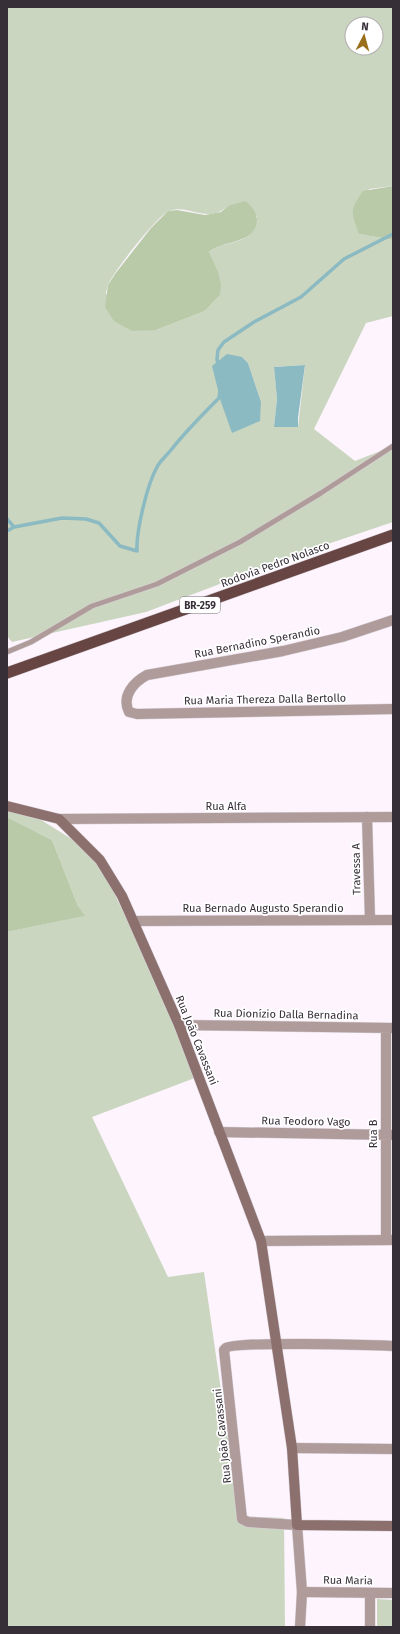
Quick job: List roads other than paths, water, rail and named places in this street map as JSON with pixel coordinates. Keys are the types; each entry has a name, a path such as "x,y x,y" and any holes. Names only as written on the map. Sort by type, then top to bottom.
{"highway":[{"name":"Rodovia Pedro Nolasco","path":"7,673 393,534"}],"main road":[{"path":"7,806 59,819"},
{"name":"Rua João Cavassani","path":"59,819 100,860 134,921 179,1024 261,1241 292,1448 297,1525"},
{"path":"297,1525 393,1526"}],"street":[{"name":"Rua Bernadino Sperandio","path":"137,714 129,712 127,706 128,697 132,686 148,675 283,651 342,637 393,620"},
{"name":"Rua Maria Thereza Dalla Bertollo","path":"137,714 393,709"},
{"name":"Travessa A","path":"367,817 370,919"},
{"name":"Rua Alfa","path":"59,819 393,817"},
{"name":"Rua Bernado Augusto Sperandio","path":"134,921 393,920"},
{"name":"Rua Dionízio Dalla Bernadina","path":"179,1024 389,1028"},
{"name":"Rua B","path":"389,1028 390,1240"},
{"name":"Rua Teodoro Vago","path":"219,1132 389,1135"},
{"path":"261,1241 390,1240"},
{"path":"276,1344 393,1346"},
{"name":"Rua João Cavassani","path":"276,1344 228,1346 224,1350 242,1519 248,1522 297,1525 302,1592 300,1627"},
{"path":"292,1448 393,1449"},
{"name":"Rua Maria","path":"302,1592 393,1593"},
{"path":"370,1593 370,1627"}],"lane":[{"path":"7,652 31,642 92,606 157,584 240,542 393,446"}],"water":[{"path":"227,354 242,357 248,363 261,402 260,421 232,433 221,402 212,366"},
{"path":"305,365 298,427 274,427 277,399 274,367"}],"waterway":[{"path":"218,365 218,350 224,342 254,322 301,297 344,259 393,234"},
{"path":"7,531 14,527 62,518 86,519 99,523 120,546 137,551 138,532 143,508 153,475 157,467 188,430 219,398 220,391"},
{"path":"7,519 14,527"}]}
